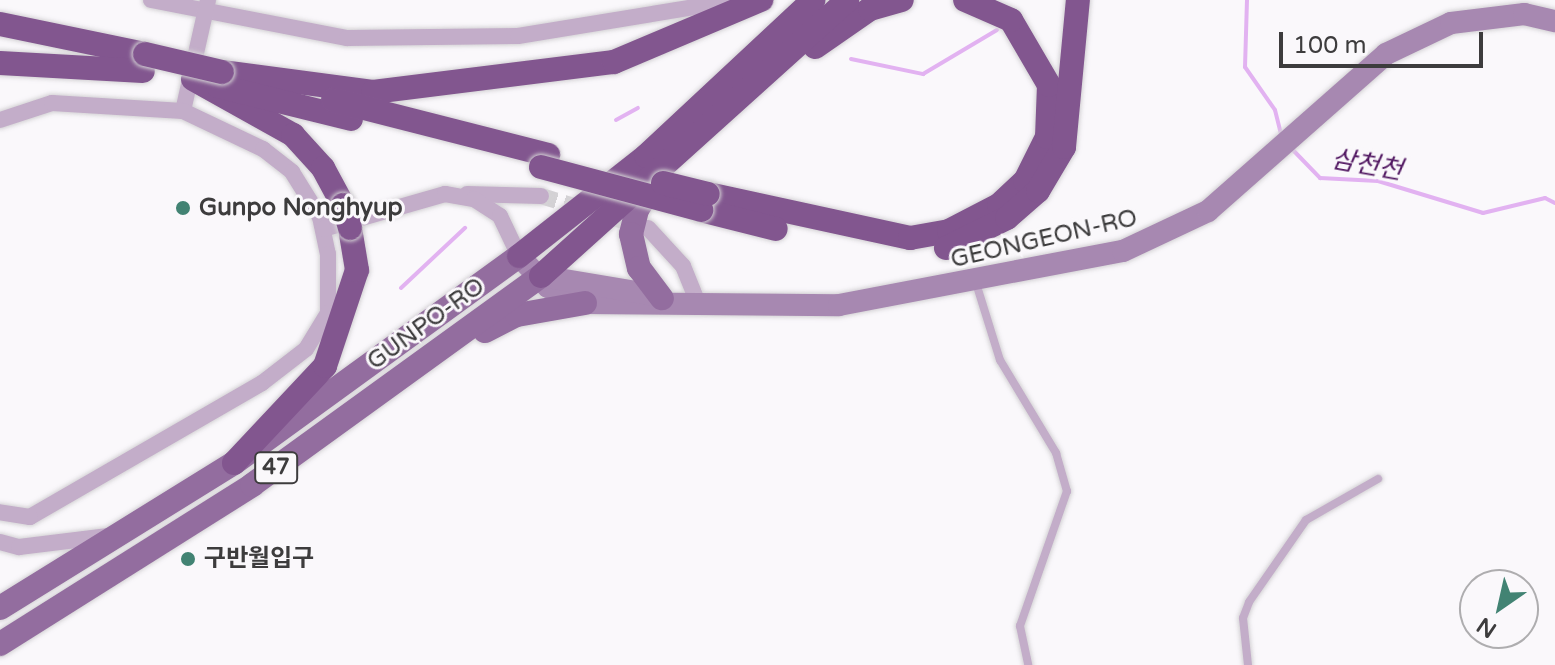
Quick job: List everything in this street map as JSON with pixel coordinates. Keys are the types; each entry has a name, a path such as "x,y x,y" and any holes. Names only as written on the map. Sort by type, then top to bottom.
{"highway":[{"path":"193,79 373,92 614,62 761,0"},
{"name":"GUNPO-RO","path":"519,256 646,156 813,0"},
{"name":"GUNPO-RO","path":"541,276 761,85 847,0"},
{"path":"761,85 870,9 902,0"},
{"path":"704,202 910,238 949,231 999,205 1025,181 1047,137 1049,85 1011,20 965,0"},
{"path":"0,24 704,202 837,243 909,252 980,237 1038,191 1064,147 1078,0"},
{"path":"0,63 144,62 193,79 293,135 346,217 357,270 325,366 234,463"}],"main road":[{"name":"GEONGEON-RO","path":"585,303 662,298 839,305 976,283 1171,233 1285,143 1386,54 1451,23 1524,14 1555,21"},
{"path":"662,174 637,210 631,234 639,268 662,298"},
{"path":"519,256 541,276 585,303"},
{"name":"GUNPO-RO","path":"0,608 234,463 519,256"},
{"name":"GUNPO-RO","path":"0,644 252,485 541,276"},
{"name":"GEONGEON-RO","path":"541,276 662,298"},
{"path":"465,331 475,336 517,315 585,303"}],"street":[{"path":"151,0 206,8 347,38 518,36 738,0"},
{"path":"183,111 206,8"},
{"path":"0,120 52,103 183,111 263,149 292,172 323,229 328,313 306,349 30,517 0,512"},
{"path":"445,194 474,199 500,216 519,256"},
{"path":"323,229 445,194 541,196"},
{"path":"648,228 683,266 697,300"},
{"path":"0,542 19,547 117,534"}],"lane":[{"path":"976,283 1000,360 1056,453 1067,491 1020,626 1028,665"},
{"path":"1248,665 1243,618 1249,602 1306,520 1378,479"}],"waterway":[{"name":"삼천천","path":"1247,0 1245,67 1275,110 1281,134"},
{"name":"삼천천","path":"851,59 923,74 997,30"},
{"name":"삼천천","path":"616,120 638,108"},
{"name":"삼천천","path":"1291,148 1320,178 1378,181 1483,213 1545,198 1555,203"},
{"name":"삼천천","path":"401,288 465,228"}],"tunnel":[{"path":"541,196 643,227"}],"place":[{"name":"Gunpo Nonghyup","path":"183,208"},
{"name":"구반월입구","path":"188,559"}]}
